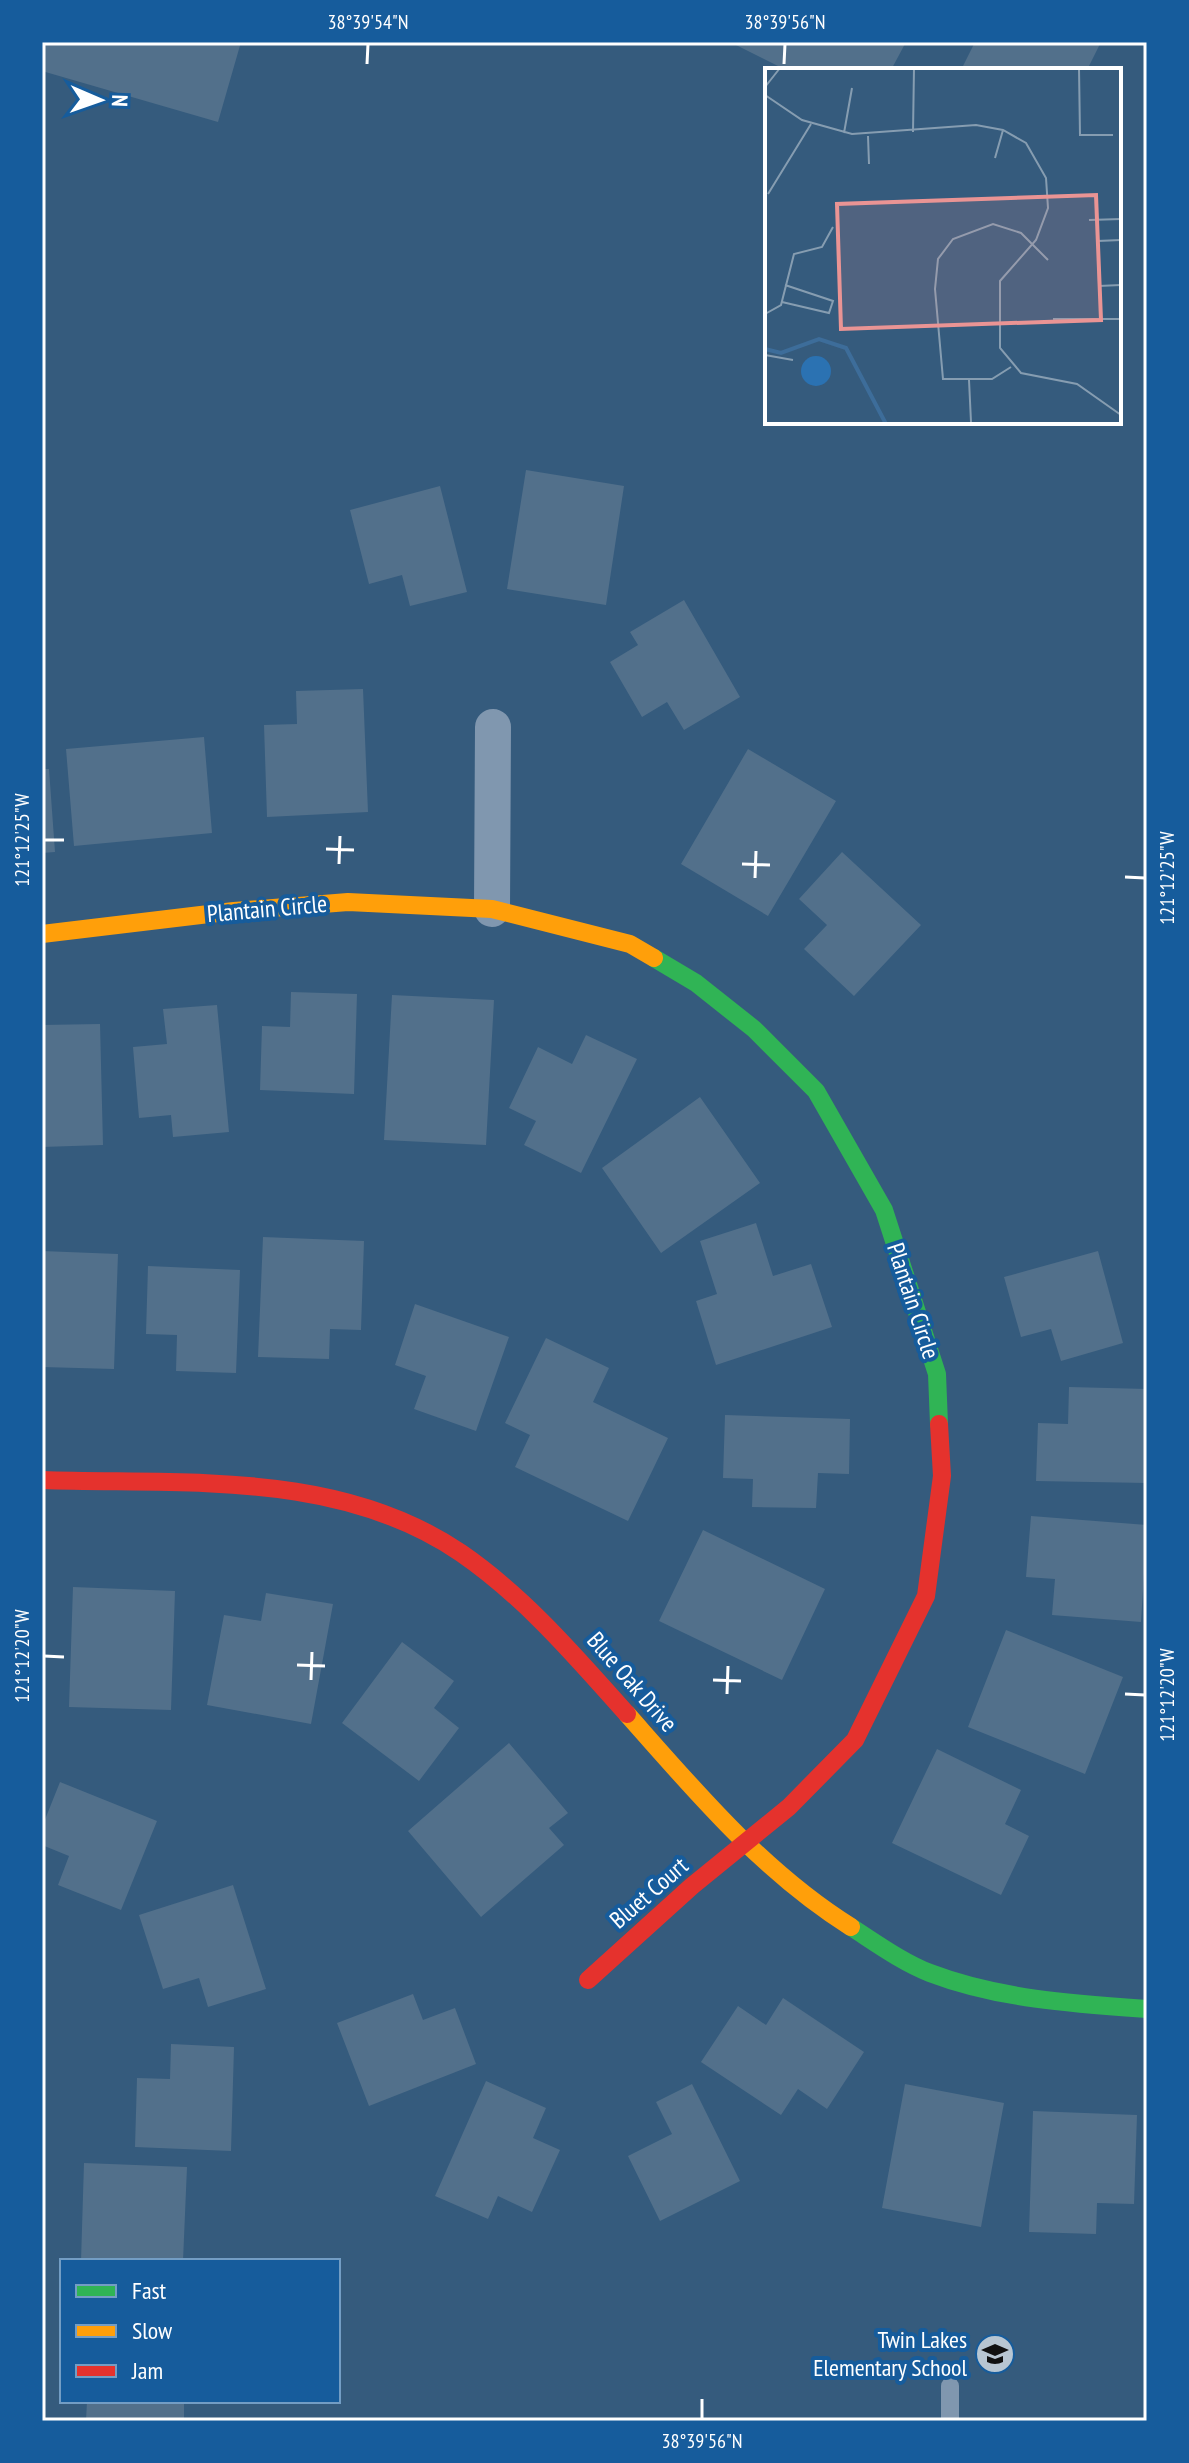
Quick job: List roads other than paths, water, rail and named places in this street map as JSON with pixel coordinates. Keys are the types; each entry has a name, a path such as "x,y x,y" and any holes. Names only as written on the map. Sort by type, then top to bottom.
{"street":[{"path":"492,909 493,727"},
{"name":"Plantain Circle","path":"42,934 234,911 348,902 492,909 630,944 696,983 754,1029 816,1091 884,1210 937,1374 942,1476 926,1596 855,1740 789,1807 744,1845"},
{"name":"Blue Oak Drive","path":"42,1480 290,1490 352,1503 400,1520 462,1554 516,1596 561,1638 744,1845 782,1880 851,1929 930,1973 1076,2004 1147,2009"},
{"name":"Bluet Court","path":"588,1980 744,1845"}],"lane":[{"path":"950,2386 950,2421"}],"place":[{"name":"Twin Lakes Elementary School","path":"995,2354"}]}
